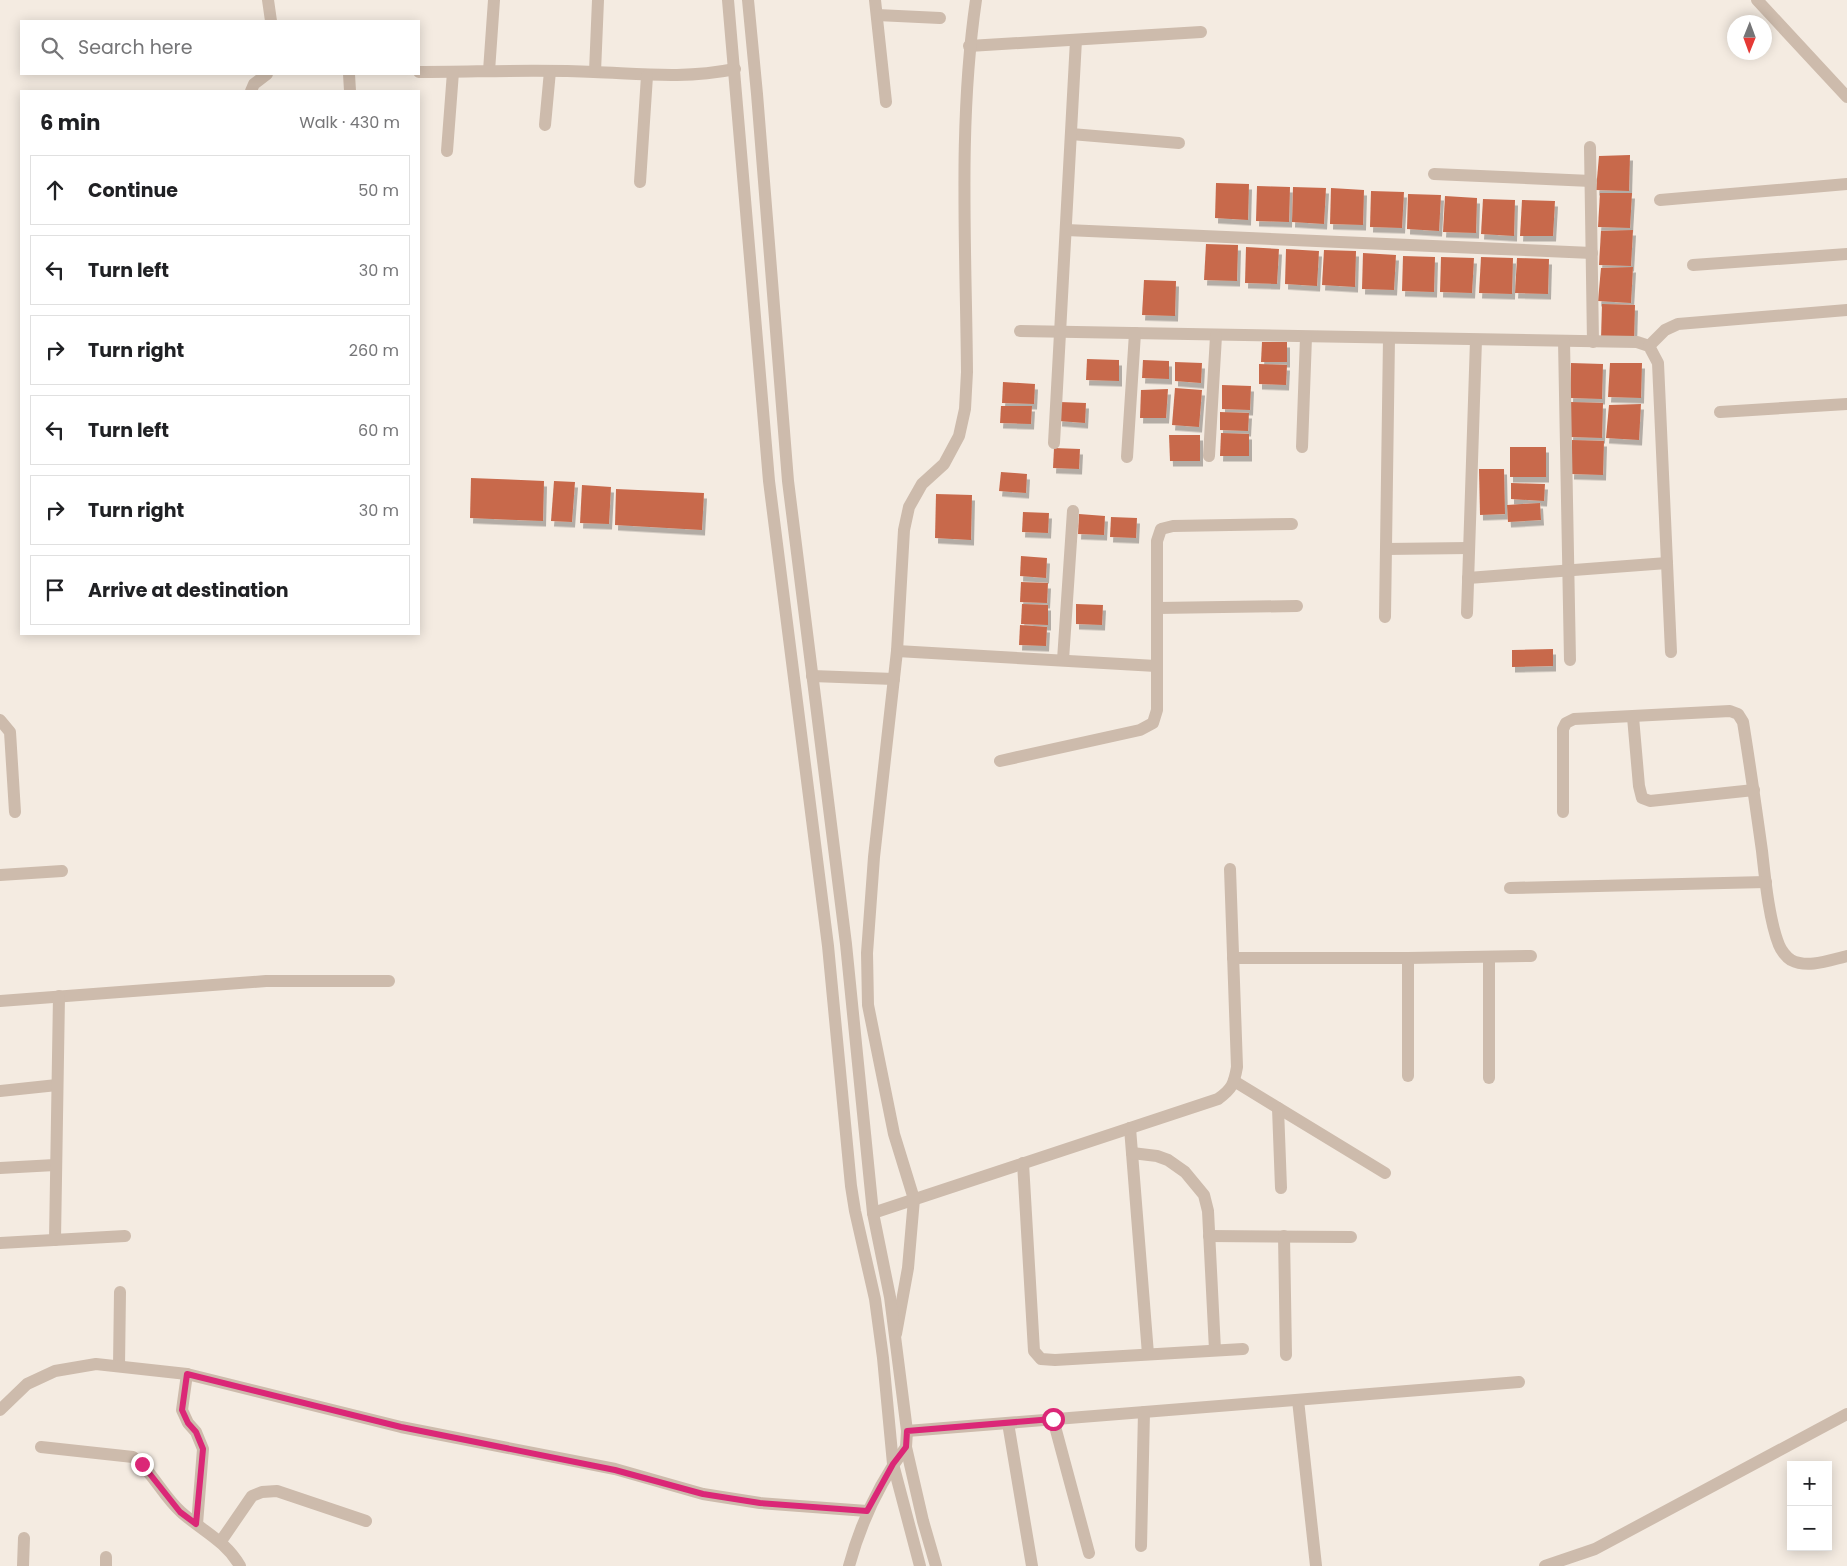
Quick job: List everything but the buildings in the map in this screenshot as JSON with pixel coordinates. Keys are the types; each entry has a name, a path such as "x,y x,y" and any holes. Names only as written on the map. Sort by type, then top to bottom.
{"street":[{"path":"268,0 271,20"},
{"path":"489,71 494,0"},
{"path":"595,72 598,0"},
{"path":"728,0 770,481 828,946 851,1186 875,1299 883,1358 893,1464 920,1566"},
{"path":"748,0 788,481 846,944 873,1213 890,1297 907,1431 906,1447 923,1521 936,1566"},
{"path":"875,0 886,102"},
{"path":"895,1339 908,1268 914,1199 894,1134 868,1005 867,953 874,857 897,651 904,530 909,507 922,484 944,464 959,436 964,409 967,372 964,134 969,46 976,0"},
{"path":"1757,0 1847,97"},
{"path":"877,15 940,18"},
{"path":"969,46 1202,32"},
{"path":"1054,443 1076,40"},
{"path":"420,72 550,71 647,76 707,75 734,69"},
{"path":"545,125 550,71"},
{"path":"447,151 453,72"},
{"path":"251,90 254,84 266,75"},
{"path":"349,75 350,90"},
{"path":"640,182 647,76"},
{"path":"1070,134 1179,143"},
{"path":"1590,147 1593,342"},
{"path":"1434,174 1591,181"},
{"path":"1660,200 1847,184"},
{"path":"1066,230 1592,253"},
{"path":"1692,265 1847,254"},
{"path":"1649,346 1665,330 1678,324 1847,310"},
{"path":"1020,331 1216,336 1637,342 1649,346 1658,363 1671,652"},
{"path":"1127,457 1135,333"},
{"path":"1209,456 1216,336"},
{"path":"1302,447 1306,337"},
{"path":"1384,617 1389,338"},
{"path":"1467,613 1476,340"},
{"path":"1564,341 1570,660"},
{"path":"1720,412 1847,404"},
{"path":"1063,660 1073,511"},
{"path":"1000,761 1140,730 1153,723 1157,710 1157,541 1161,529 1173,526 1292,524"},
{"path":"1386,549 1469,548"},
{"path":"1468,578 1667,564"},
{"path":"1158,608 1297,606"},
{"path":"897,651 1156,666"},
{"path":"812,676 894,679"},
{"path":"1563,812 1563,729 1566,723 1574,719 1730,711 1738,714 1742,722 1754,790 1766,882 1779,948 1790,959 1802,964 1847,956"},
{"path":"1632,716 1639,786 1642,798 1650,802 1754,790"},
{"path":"0,720 10,732 15,812"},
{"path":"873,1213 1218,1099 1229,1091 1234,1081 1237,1067 1230,869"},
{"path":"0,875 62,872"},
{"path":"1510,888 1766,882"},
{"path":"1233,958 1531,956"},
{"path":"1489,957 1489,1078"},
{"path":"1408,958 1408,1076"},
{"path":"0,1001 266,981 389,981"},
{"path":"55,1240 59,996"},
{"path":"1234,1081 1385,1173"},
{"path":"0,1091 57,1085"},
{"path":"1278,1108 1281,1188"},
{"path":"1130,1128 1148,1354"},
{"path":"1132,1153 1157,1156 1168,1160 1185,1172 1204,1195 1208,1211 1215,1350"},
{"path":"1023,1164 1034,1351 1041,1359 1055,1360 1243,1349"},
{"path":"0,1168 55,1165"},
{"path":"0,1244 125,1236"},
{"path":"1209,1236 1351,1236"},
{"path":"1284,1236 1286,1354"},
{"path":"119,1366 120,1292"},
{"path":"0,1410 27,1384 55,1371 96,1364 119,1366 187,1374 401,1427 615,1470 703,1494 760,1503 867,1511"},
{"path":"187,1374 182,1410 188,1423 196,1432 203,1449 196,1524"},
{"path":"907,1431 1519,1382"},
{"path":"1298,1400 1316,1566"},
{"path":"1141,1546 1144,1412"},
{"path":"1545,1566 1595,1549 1847,1414"},
{"path":"1053,1419 1089,1553"},
{"path":"1008,1423 1032,1566"},
{"path":"42,1447 133,1457 142,1464 180,1512 221,1542 240,1566"},
{"path":"849,1566 867,1511 893,1464 906,1447"},
{"path":"221,1542 252,1496 262,1492 277,1491 366,1521"},
{"path":"22,1566 24,1538"}],"route":[{"path":"142,1464 180,1512 196,1524 203,1449 196,1432 188,1423 182,1410 187,1374 401,1427 615,1470 703,1494 760,1503 867,1511 893,1464 906,1447 907,1431 1053,1419"}]}
